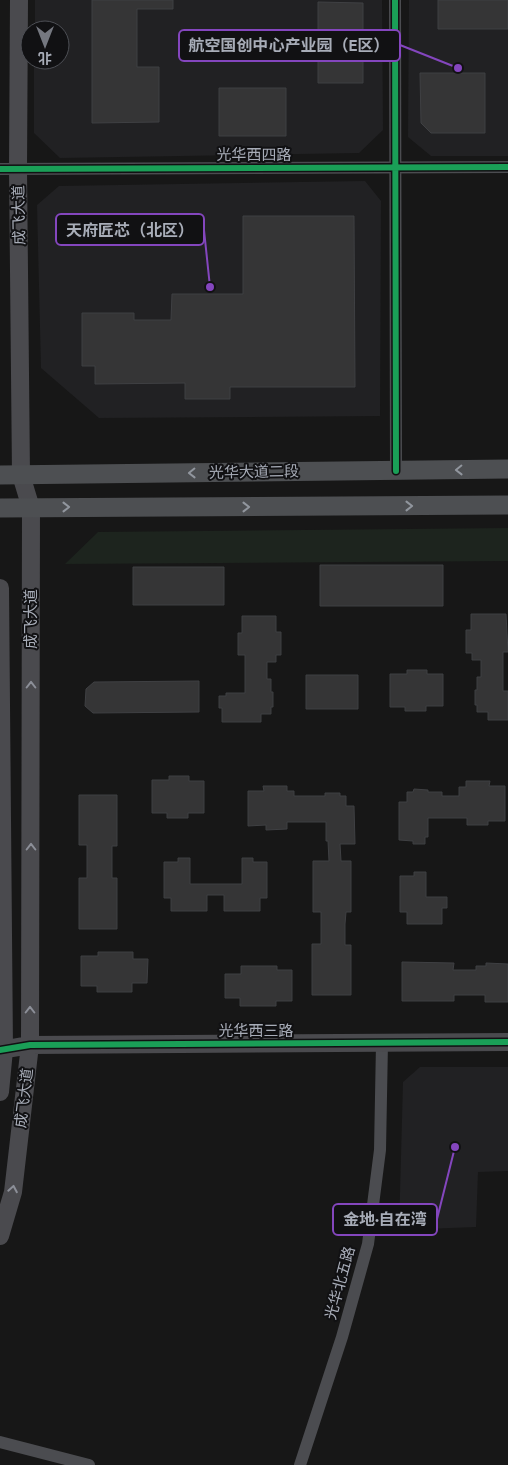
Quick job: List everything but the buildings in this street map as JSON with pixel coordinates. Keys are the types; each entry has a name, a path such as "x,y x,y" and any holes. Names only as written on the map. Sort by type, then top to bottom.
{"main road":[{"name":"成飞大道","path":"0,1236 13,1192 30,1045 31,508 21,475 18,0"},
{"name":"光华大道二段","path":"0,475 508,469"},
{"path":"0,508 508,505"},
{"name":"成飞大道","path":"0,588 2,1050 0,1092"},
{"name":"光华西三路","path":"2,1050 30,1045 508,1042"}],"street":[{"path":"395,0 396,471"},
{"name":"光华西四路","path":"0,169 508,167"},
{"name":"光华北五路","path":"300,1465 342,1337 368,1244 380,1150 382,1044"},
{"path":"0,1442 89,1465"}],"shaded area":[{"path":"35,0 382,0 383,130 359,153 60,158 34,133 34,70 70,70 70,20 35,20"},
{"path":"409,0 508,0 508,156 431,156 408,137"},
{"path":"365,181 381,201 380,416 99,418 41,368 37,205 59,186"},
{"path":"508,528 508,561 65,564 98,532"},
{"path":"420,1067 508,1067 508,1171 478,1172 476,1227 399,1230 403,1082"}],"cycle path":[{"path":"395,0 396,471"},
{"path":"0,169 508,167"},
{"path":"0,1050 30,1045 508,1042"}],"place":[{"name":"航空国创中心产业园（E区）","path":"458,68"},
{"name":"天府匠芯（北区）","path":"210,287"},
{"name":"金地·自在湾","path":"455,1147"}]}
